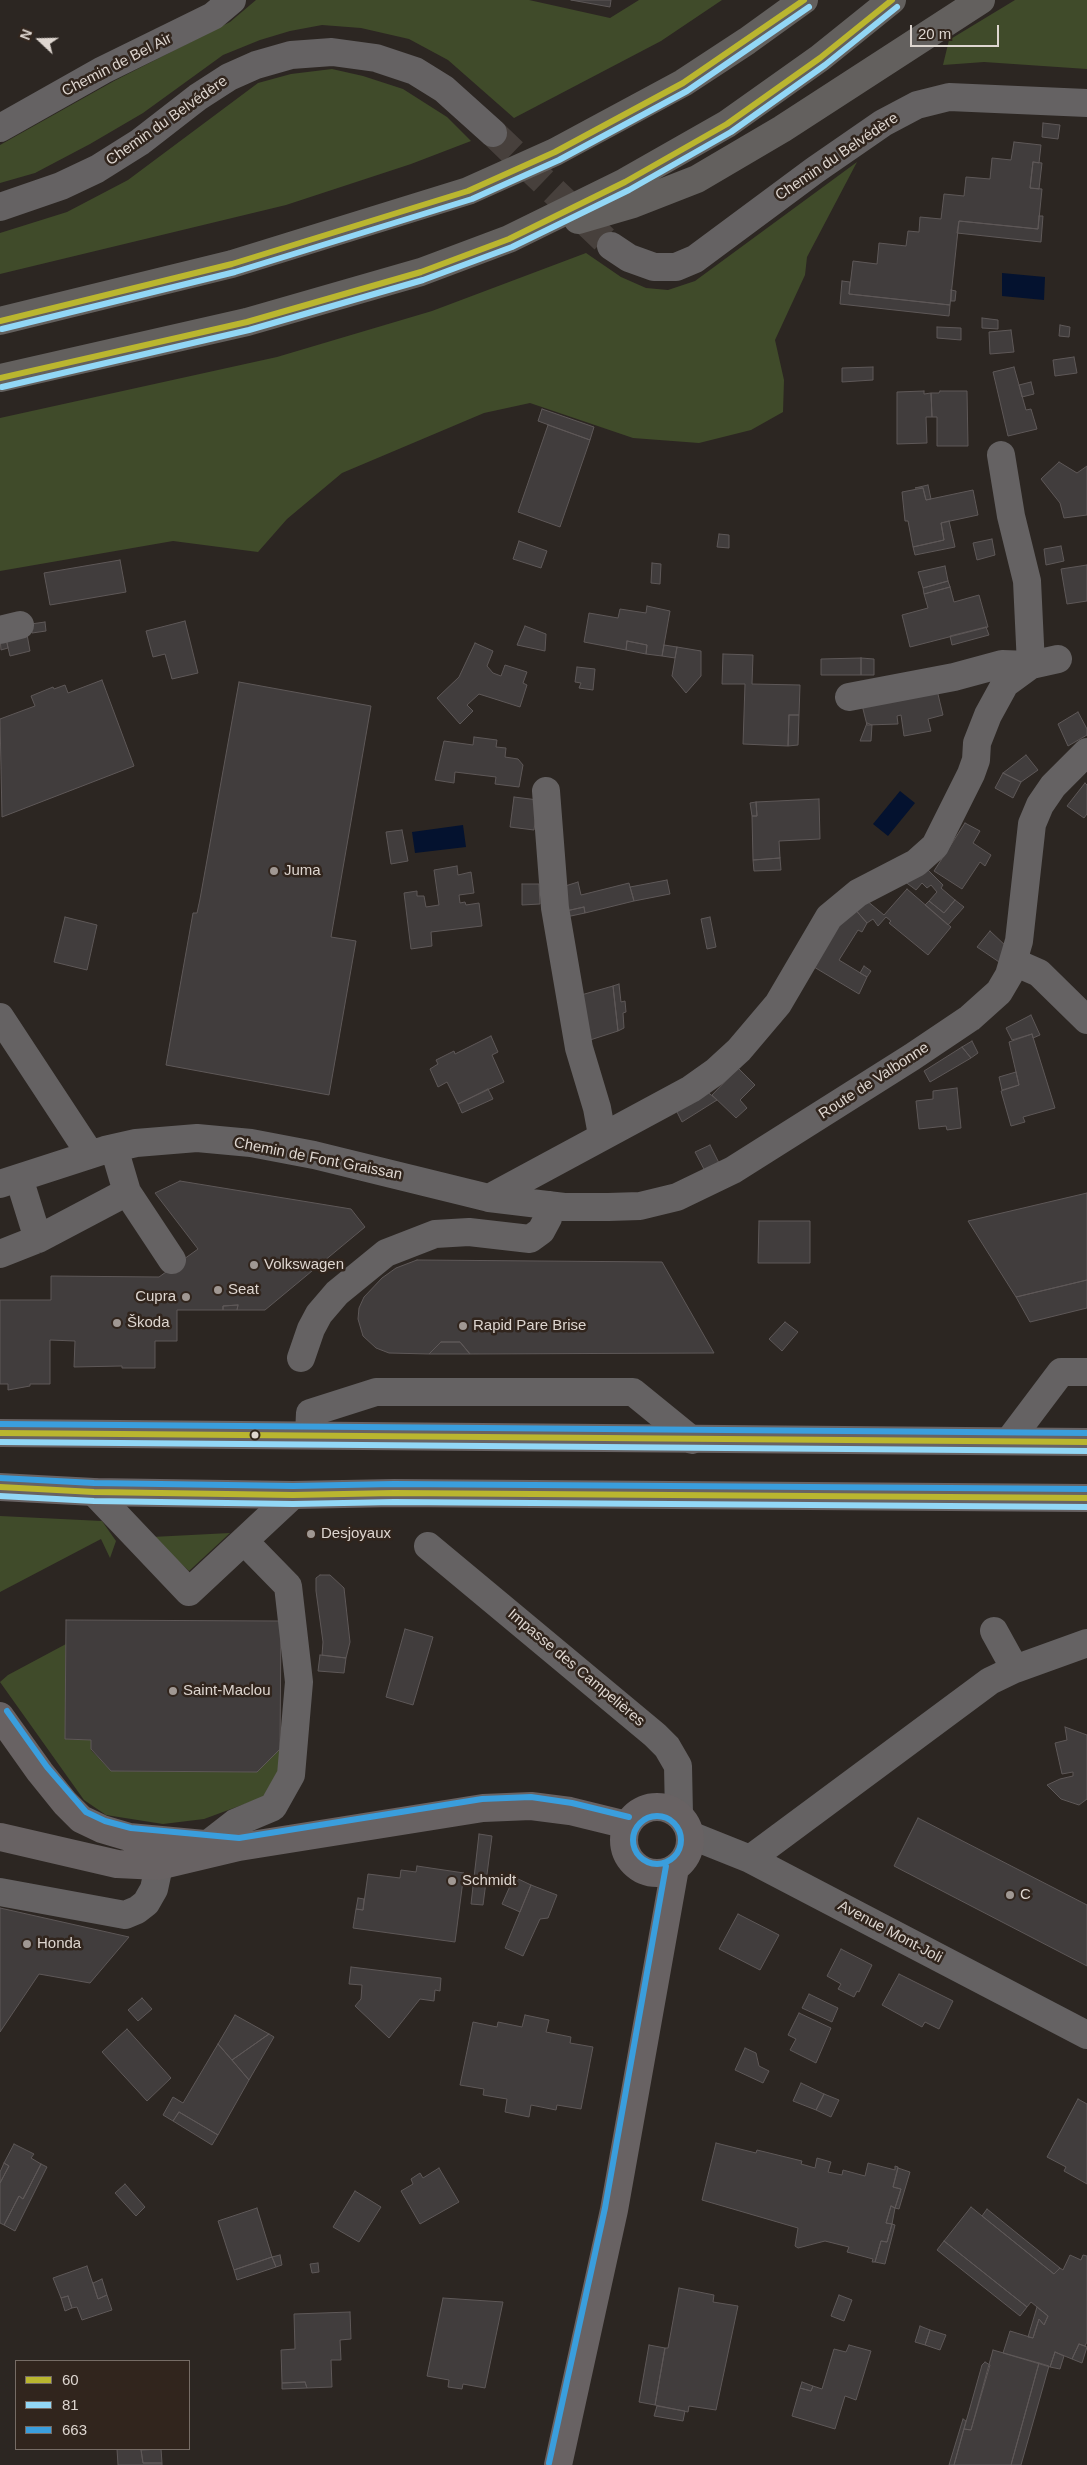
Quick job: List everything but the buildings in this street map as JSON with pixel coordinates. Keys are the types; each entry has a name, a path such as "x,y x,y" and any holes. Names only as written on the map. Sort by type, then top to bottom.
{"highway":[{"path":"0,321 232,264 468,191 554,152 683,83 747,41 804,0"},
{"path":"509,240 625,182 728,124 820,58 892,0"},
{"path":"0,378 247,322 421,272 509,240 633,204 697,179 782,129 981,0"}],"main road":[{"path":"0,1433 1087,1442"},
{"path":"0,1487 94,1492 293,1495 1087,1498"},
{"path":"0,1716 64,1803 81,1819 102,1829 129,1837 239,1847"},
{"path":"0,1837 117,1864 159,1866 239,1847 483,1808 531,1806 570,1811 627,1826"},
{"path":"661,1807 684,1825 688,1854 675,1868 665,1873 654,1873 635,1865 624,1847 627,1826 633,1817 650,1808 661,1807"},
{"path":"558,2465 614,2210 675,1868"}],"street":[{"name":"Chemin de Bel Air","path":"0,128 103,70 213,16 232,0"},
{"name":"Chemin du Belvédère","path":"0,207 61,186 97,169 140,142 198,97 229,78 256,66 291,55 332,52 376,58 414,71 444,88 493,133"},
{"name":"Chemin du Belvédère","path":"611,246 629,258 654,267 676,267 695,259 883,123 917,105 949,97 1087,103"},
{"path":"1001,455 1011,516 1027,582 1031,665"},
{"path":"849,697 954,677 1002,664 1031,665 1058,658"},
{"path":"489,1198 602,1135 691,1089 715,1072 739,1050 778,1004 830,917 858,893 926,856 943,832 971,774 976,760 977,743 1000,692 1005,684 1031,665"},
{"name":"Route de Valbonne","path":"489,1198 550,1205 640,1206 677,1197 702,1187 734,1170 970,1018 999,992 1014,962 1022,922 1032,824 1040,805 1053,786 1087,752"},
{"path":"546,791 555,908 579,1048 597,1108 602,1135"},
{"path":"1014,962 1039,973 1087,1020"},
{"path":"0,1017 102,1151 172,1260"},
{"name":"Chemin de Font Graissan","path":"9,1181 102,1151 148,1141 197,1138 250,1142 369,1167 489,1198"},
{"path":"9,1181 38,1239"},
{"path":"0,1254 38,1239 127,1192"},
{"path":"301,1358 311,1329 319,1314 337,1293 386,1253 435,1234 469,1232 530,1239 541,1231 548,1218 550,1205"},
{"path":"1009,1441 1061,1372 1087,1372"},
{"path":"309,1436 310,1413 376,1392 634,1392 692,1440"},
{"path":"94,1492 189,1592 293,1495"},
{"path":"208,1844 235,1823 273,1807 291,1775 298,1682 288,1586 244,1541"},
{"name":"Impasse des Campelières","path":"428,1546 655,1734 667,1747 678,1766 684,1825"},
{"path":"994,1631 1015,1669"},
{"path":"750,1859 990,1681 1015,1669 1087,1643"},
{"name":"Avenue Mont-Joli","path":"684,1825 1087,2035"},
{"path":"0,1892 125,1915 137,1910 146,1903 154,1889 159,1866"}],"green space":[{"path":"256,0 529,0 610,18 639,0 722,0 661,41 514,118 448,60 409,39 361,28 322,25 290,31 260,40 223,55 143,113 90,144 35,173 0,183 0,145 114,81 230,22"},
{"path":"1015,0 1087,0 1087,69 984,62 943,65 949,40"},
{"path":"332,69 363,76 403,89 447,117 471,141 411,164 286,205 0,274 0,233 67,212 128,180 258,83 291,74"},
{"path":"857,162 807,257 805,275 775,340 784,380 783,412 751,430 699,443 633,438 530,403 484,413 342,473 287,519 258,552 173,541 0,571 0,418 277,357 432,311 586,253 621,277 646,288 668,290 695,281"},
{"path":"0,1516 102,1521 116,1541 110,1558 101,1539 0,1592"},
{"path":"230,1533 189,1571 152,1537"},
{"path":"66,1644 65,1739 91,1740 91,1750 111,1771 257,1772 280,1749 282,1775 269,1795 204,1819 163,1824 106,1815 84,1800 0,1682 8,1675"}],"water":[{"path":"1002,273 1045,277 1044,300 1002,296"},
{"path":"900,791 915,803 888,836 873,824"},
{"path":"463,825 466,847 415,853 412,832"}],"tunnel":[{"path":"493,133 611,246"}],"transit line":[{"name":"60","path":"0,321 232,264 468,191 555,152 683,83 804,0"},
{"name":"60","path":"0,378 247,322 421,272 509,239 625,182 727,124 820,58 892,0"},
{"name":"81","path":"2,329 235,272 472,199 559,160 687,91 809,7"},
{"name":"81","path":"2,387 249,330 423,280 512,247 629,190 731,132 825,65 897,7"},
{"name":"663","path":"0,1424 1087,1433"},
{"name":"60","path":"0,1433 1087,1442"},
{"name":"81","path":"0,1442 1087,1451"},
{"name":"663","path":"0,1478 94,1483 293,1486 394,1484 1087,1489"},
{"name":"60","path":"0,1487 94,1492 293,1495 394,1493 1087,1498"},
{"name":"81","path":"0,1496 94,1501 293,1504 394,1502 1087,1507"},
{"name":"663","path":"7,1711 47,1767 86,1812 105,1821 131,1828 239,1838 482,1799 531,1797 572,1803 629,1817"},
{"name":"663","path":"652,1816 662,1816 674,1823 681,1835 681,1840 681,1845 674,1857 662,1864 652,1864 644,1860 637,1853 633,1845 633,1835 637,1827 644,1820 652,1816"},
{"name":"663","path":"549,2463 605,2208 666,1866"}],"place":[{"name":"Juma","path":"274,871"},
{"name":"Volkswagen","path":"254,1265"},
{"name":"Seat","path":"218,1290"},
{"name":"Cupra","path":"186,1297"},
{"name":"Škoda","path":"117,1323"},
{"name":"Rapid Pare Brise","path":"463,1326"},
{"name":"Desjoyaux","path":"311,1534"},
{"name":"Saint-Maclou","path":"173,1691"},
{"name":"Schmidt","path":"452,1881"},
{"name":"C","path":"1010,1895"},
{"name":"Honda","path":"27,1944"}]}
